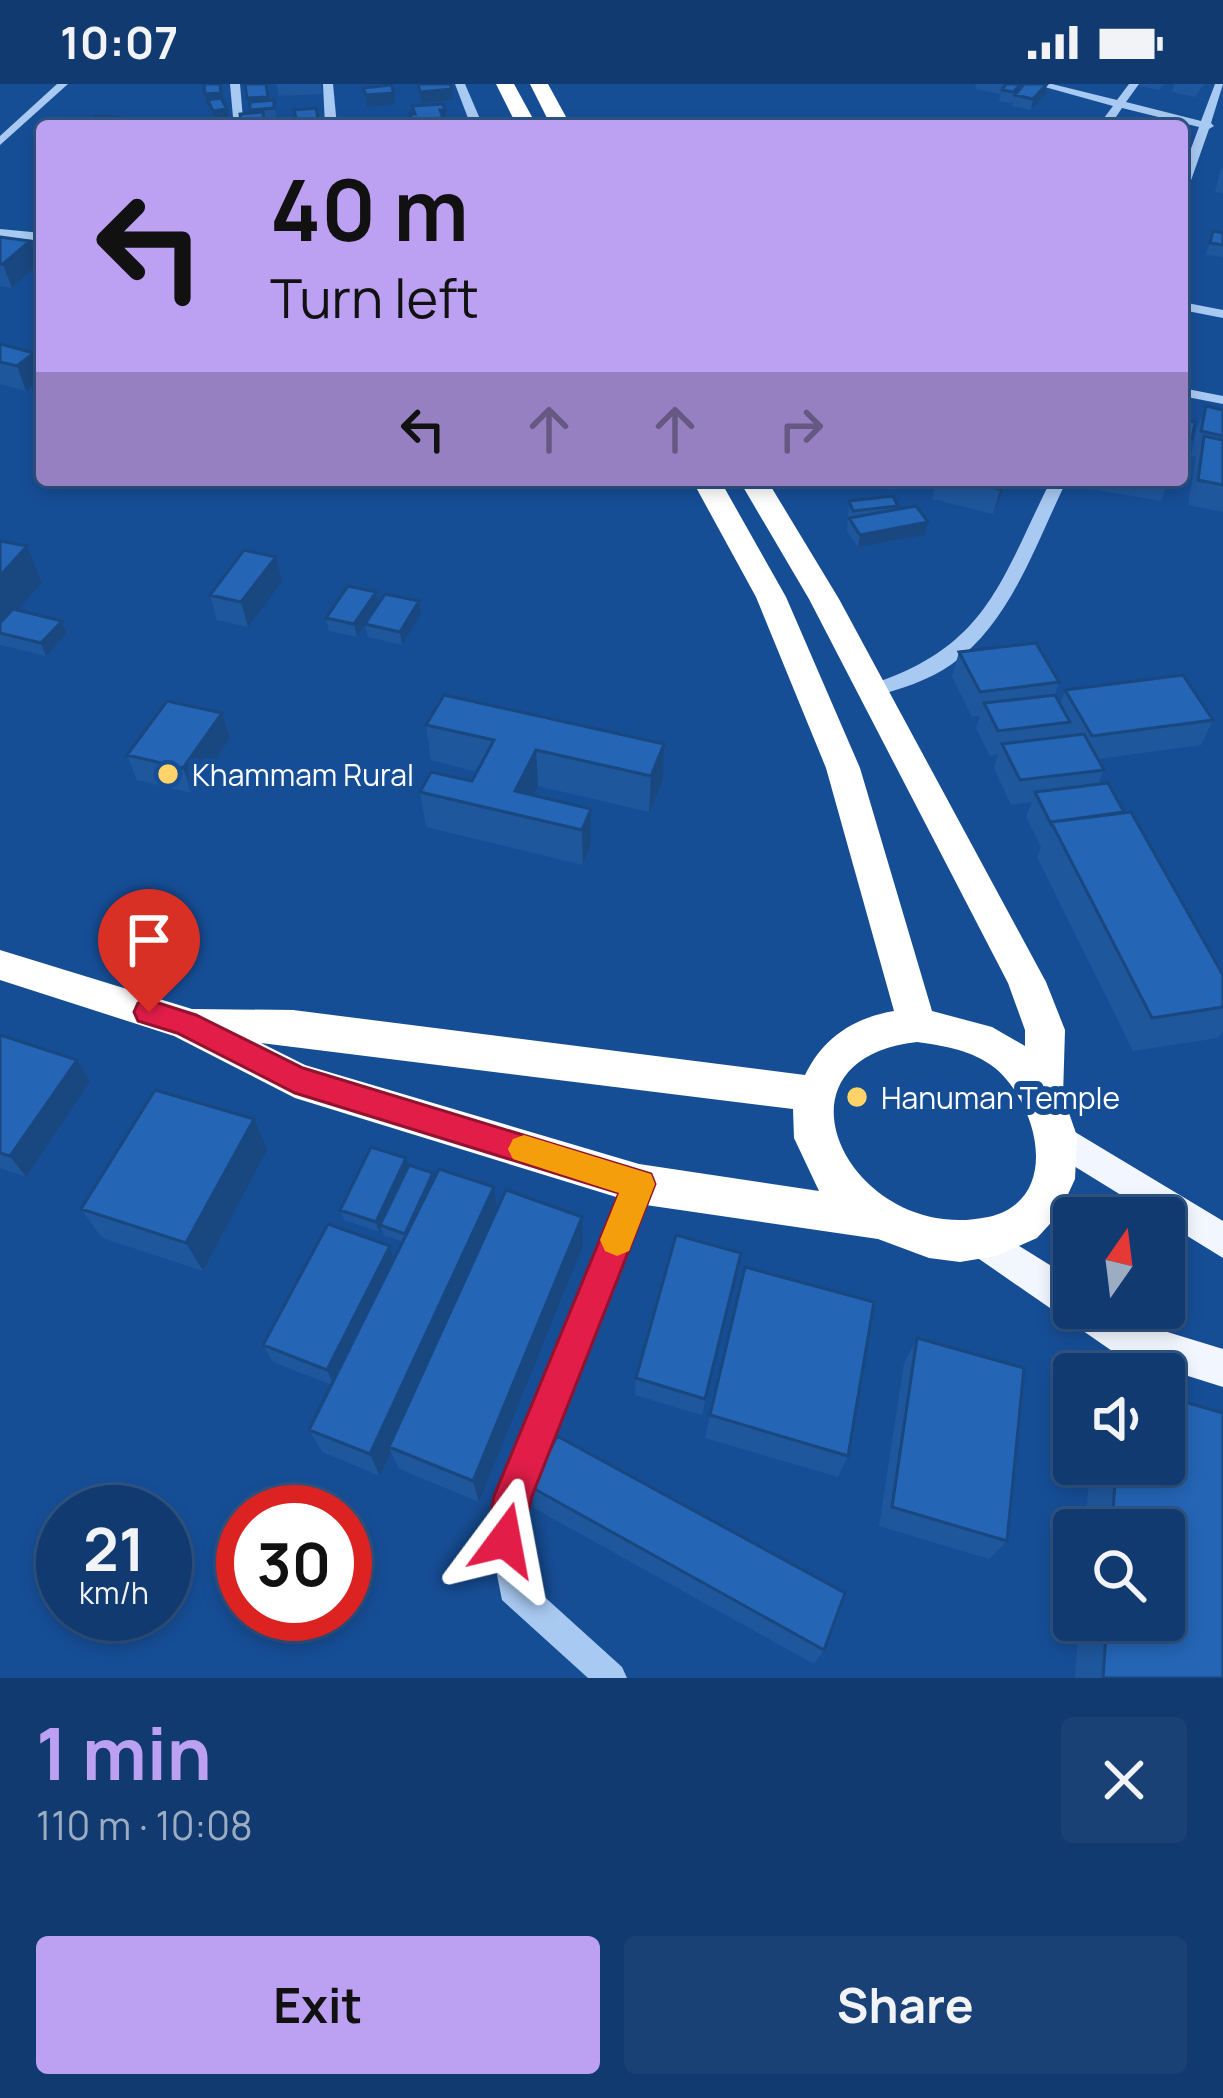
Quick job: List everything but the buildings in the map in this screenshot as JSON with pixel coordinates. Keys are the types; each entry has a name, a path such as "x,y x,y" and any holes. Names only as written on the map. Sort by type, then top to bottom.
{"highway":[{"path":"506,84 524,120"},
{"path":"539,84 558,120"},
{"path":"709,486 770,596 843,768 917,1024"},
{"path":"757,486 824,598 1028,982 1045,1030 1043,1094"},
{"path":"0,965 186,1024 295,1079 639,1184 875,1220 928,1241 982,1240 1027,1221 1054,1184 1060,1139 1043,1094 1011,1058 966,1033 917,1024 871,1033 835,1058 815,1094 814,1138 835,1184 875,1220"},
{"path":"186,1024 293,1027 815,1094"}],"main road":[{"path":"1060,1139 1223,1241"},
{"path":"982,1240 1053,1288"},
{"path":"1114,1329 1129,1339 1223,1368"}],"street":[{"path":"0,142 63,84"},
{"path":"235,84 239,117"},
{"path":"328,84 331,120"},
{"path":"460,84 475,120"},
{"path":"1039,84 1167,120"},
{"path":"1108,120 1134,84"},
{"path":"1188,173 1220,84"},
{"path":"1188,127 1223,142"},
{"path":"0,233 36,236"},
{"path":"1188,307 1223,314"},
{"path":"1188,393 1223,400"},
{"path":"873,691 908,683 954,658 988,621 1056,486"},
{"path":"611,1678 513,1589 505,1540 513,1496 639,1184"}],"slow traffic":[{"path":"524,1149 639,1184 617,1240"}],"place":[{"name":"Khammam Rural","path":"168,774"},
{"name":"Hanuman Temple","path":"857,1097"}],"route":[{"path":"149,1012 186,1024 295,1079 639,1184 513,1496 505,1540"}]}
